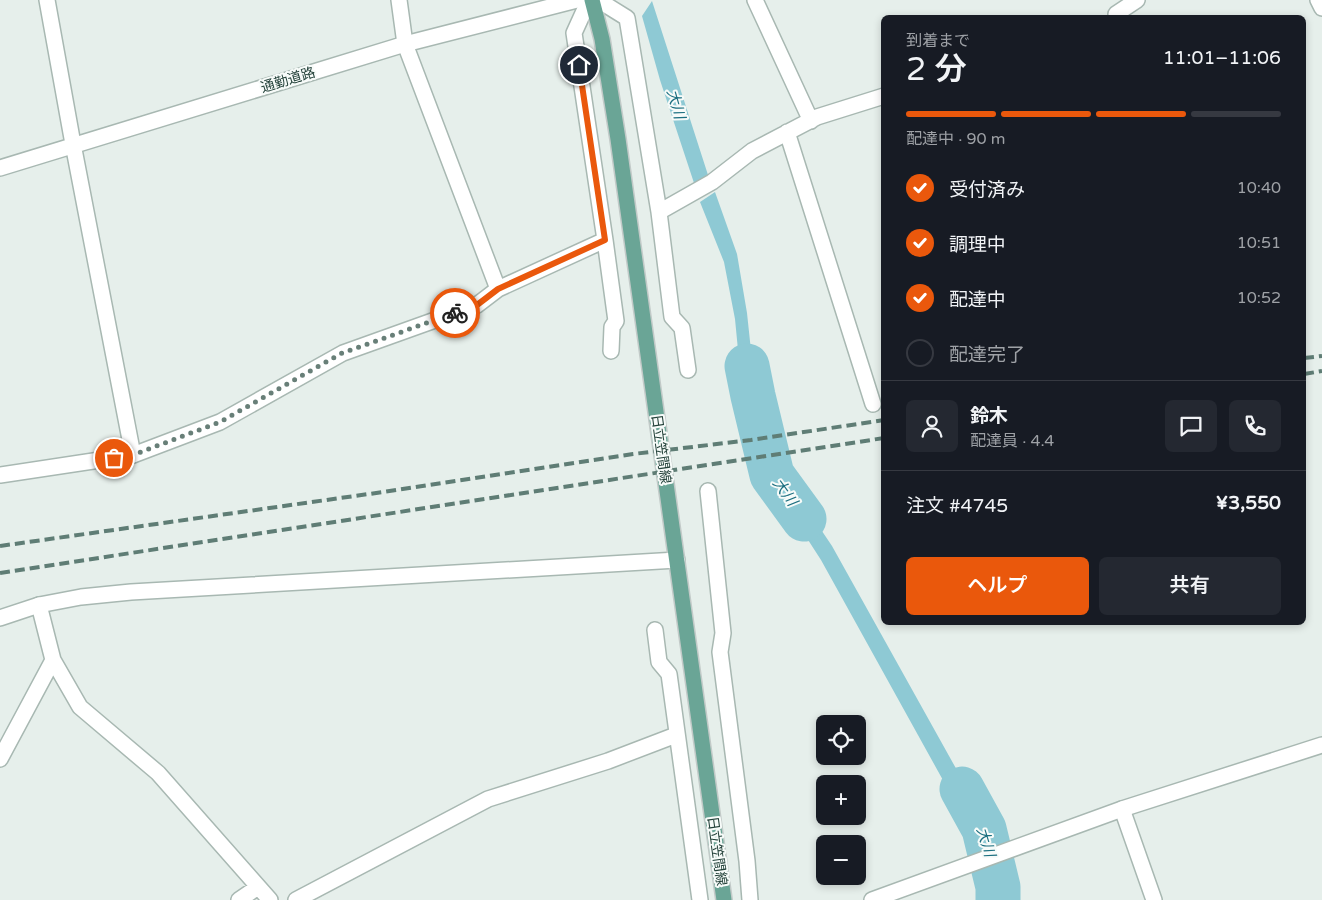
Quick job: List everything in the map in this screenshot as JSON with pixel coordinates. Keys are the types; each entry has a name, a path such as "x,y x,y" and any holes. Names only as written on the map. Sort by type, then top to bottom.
{"main road":[{"name":"日立笠間線","path":"590,0 602,39 618,139 724,900"}],"street":[{"path":"47,0 133,455"},
{"path":"399,0 405,44 498,289"},
{"name":"通勤道路","path":"0,168 73,144 405,44 577,0"},
{"path":"590,0 574,33 616,321 612,327 611,351"},
{"path":"598,0 627,18 659,212 672,317 682,328 688,370"},
{"path":"755,0 811,121"},
{"path":"1115,15 1137,0"},
{"path":"1318,0 1322,8"},
{"path":"659,212 693,194 752,151 787,132 811,121 881,97"},
{"path":"787,132 873,404"},
{"path":"0,475 133,455 220,422 342,353 477,305 498,289 605,240"},
{"path":"708,491 723,633 720,652 747,861 750,900"},
{"path":"0,618 38,606 81,597 131,592 677,560"},
{"path":"38,606 53,660 80,707 158,773 270,900"},
{"path":"655,630 659,662 669,674 700,900"},
{"path":"0,759 53,660"},
{"path":"296,900 488,799 608,760 676,735"},
{"path":"872,900 1122,809 1322,744"},
{"path":"1122,809 1154,900"},
{"path":"239,900 258,887"}],"water":[{"path":"652,1 708,175 694,183 660,80 642,16"},
{"path":"715,192 737,254 747,313 754,379 772,410 775,425 758,426 756,409 741,381 735,319 724,262 700,202"},
{"path":"782,465 789,482 832,546 997,842 980,847 821,560 761,467"},
{"path":"1001,874 1005,900 989,900 987,879"}],"waterway":[{"name":"大川","path":"747,366 772,475 804,519"},
{"name":"大川","path":"962,789 984,829 998,887 998,900"}],"railway":[{"path":"1306,358 1322,356"},
{"path":"1306,374 1322,371"},
{"path":"0,546 383,492 633,454 751,440 881,420"},
{"path":"0,573 881,438"}],"way so far":[{"path":"114,458 133,455 220,422 342,353 455,313"}],"route":[{"path":"455,313 477,305 498,289 605,240 579,65"}]}
